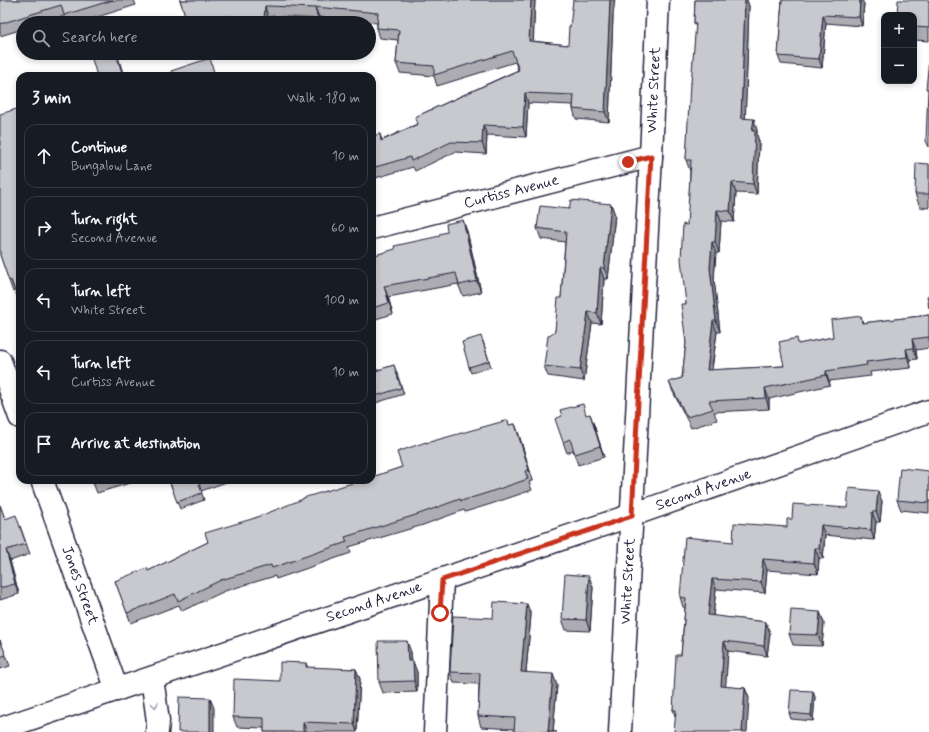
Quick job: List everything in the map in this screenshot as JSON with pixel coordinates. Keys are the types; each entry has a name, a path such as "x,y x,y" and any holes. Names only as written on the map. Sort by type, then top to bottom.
{"street":[{"name":"White Street","path":"620,732 658,0"},
{"name":"Curtiss Avenue","path":"376,227 651,156"},
{"path":"0,361 16,406"},
{"name":"Second Avenue","path":"0,729 632,516 929,411"},
{"name":"Jones Street","path":"43,484 117,690"},
{"path":"435,732 442,580"},
{"path":"152,678 158,721 157,732"}],"building":[{"path":"0,0 113,0 64,15 61,5 26,16 16,16 16,19 0,24"},
{"path":"180,0 531,0 529,41 568,45 573,0 610,0 605,112 573,109 574,95 525,93 523,127 483,125 482,143 451,142 411,161 410,157 376,167 376,135 380,134 381,141 418,124 415,117 519,70 512,51 434,75 434,66 396,63 399,30 377,28 378,13 315,7 265,6 264,16 185,16"},
{"path":"695,0 745,0 741,118 754,119 752,131 755,131 753,184 732,182 730,211 717,210 715,242 712,242 710,268 716,321 713,321 707,370 784,366 779,342 797,338 798,344 833,337 831,320 861,316 862,323 929,315 929,337 912,339 913,348 906,349 907,357 866,362 867,365 826,371 826,375 765,388 766,398 709,401 713,409 687,417 669,382 682,378 686,343 681,304 686,304 681,259 683,224 687,225 691,160 686,160 690,83 696,23 694,23"},
{"path":"782,0 860,0 859,17 823,15 819,59 778,56"},
{"path":"898,0 929,0 929,28 917,27 917,12 897,12"},
{"path":"929,59 929,147 926,141 928,89 926,89"},
{"path":"92,60 118,60 122,72 96,72"},
{"path":"204,60 211,60 214,72 171,72"},
{"path":"16,109 16,293 11,280 9,281 0,255 0,114"},
{"path":"916,163 929,164 929,194 915,194"},
{"path":"571,200 611,204 604,268 600,268 597,313 588,312 580,370 544,366 548,336 555,331 558,298 561,298 566,232 537,228 540,206 569,209"},
{"path":"463,220 477,281 459,285 456,273 384,286 389,303 376,307 376,255 395,249 394,246 440,236 439,234 447,232 446,224"},
{"path":"929,295 929,308 927,296"},
{"path":"481,336 489,361 469,367 462,342"},
{"path":"394,365 401,388 376,396 376,371"},
{"path":"583,404 586,415 590,414 600,446 575,454 570,439 563,442 555,419 562,416 560,410"},
{"path":"508,420 509,425 515,424 529,470 525,471 528,479 461,501 460,499 419,514 345,537 347,542 272,568 271,565 221,580 178,601 175,594 127,613 115,581 147,568 148,571 208,542 205,533 255,518 303,498 349,484 376,484 376,476 402,467 397,452"},
{"path":"900,468 929,471 929,503 897,500"},
{"path":"170,484 199,484 202,493 177,502"},
{"path":"849,488 878,491 876,512 872,512 871,530 821,525 819,548 815,548 814,563 763,559 761,582 712,579 708,615 766,622 764,646 724,641 721,686 745,688 742,732 674,732 676,710 673,710 676,655 681,655 686,598 680,597 685,537 733,542 734,523 787,527 787,519 792,519 793,504 847,508"},
{"path":"0,505 5,519 16,515 26,544 6,550 15,584 0,588"},
{"path":"565,574 589,576 586,620 562,619"},
{"path":"494,602 527,604 521,672 553,674 548,731 557,732 514,732 515,718 478,716 480,673 450,672 453,616 493,618"},
{"path":"791,610 820,612 818,635 789,634"},
{"path":"0,640 6,655 0,657"},
{"path":"378,641 407,641 408,661 413,661 414,681 379,682"},
{"path":"280,662 306,663 306,667 356,669 354,724 303,722 303,732 264,732 264,718 233,717 234,679 280,681"},
{"path":"791,690 813,691 811,715 789,713"},
{"path":"179,697 210,698 210,732 178,732"}],"route":[{"path":"440,613 442,580 632,516 651,156 628,162"}]}
